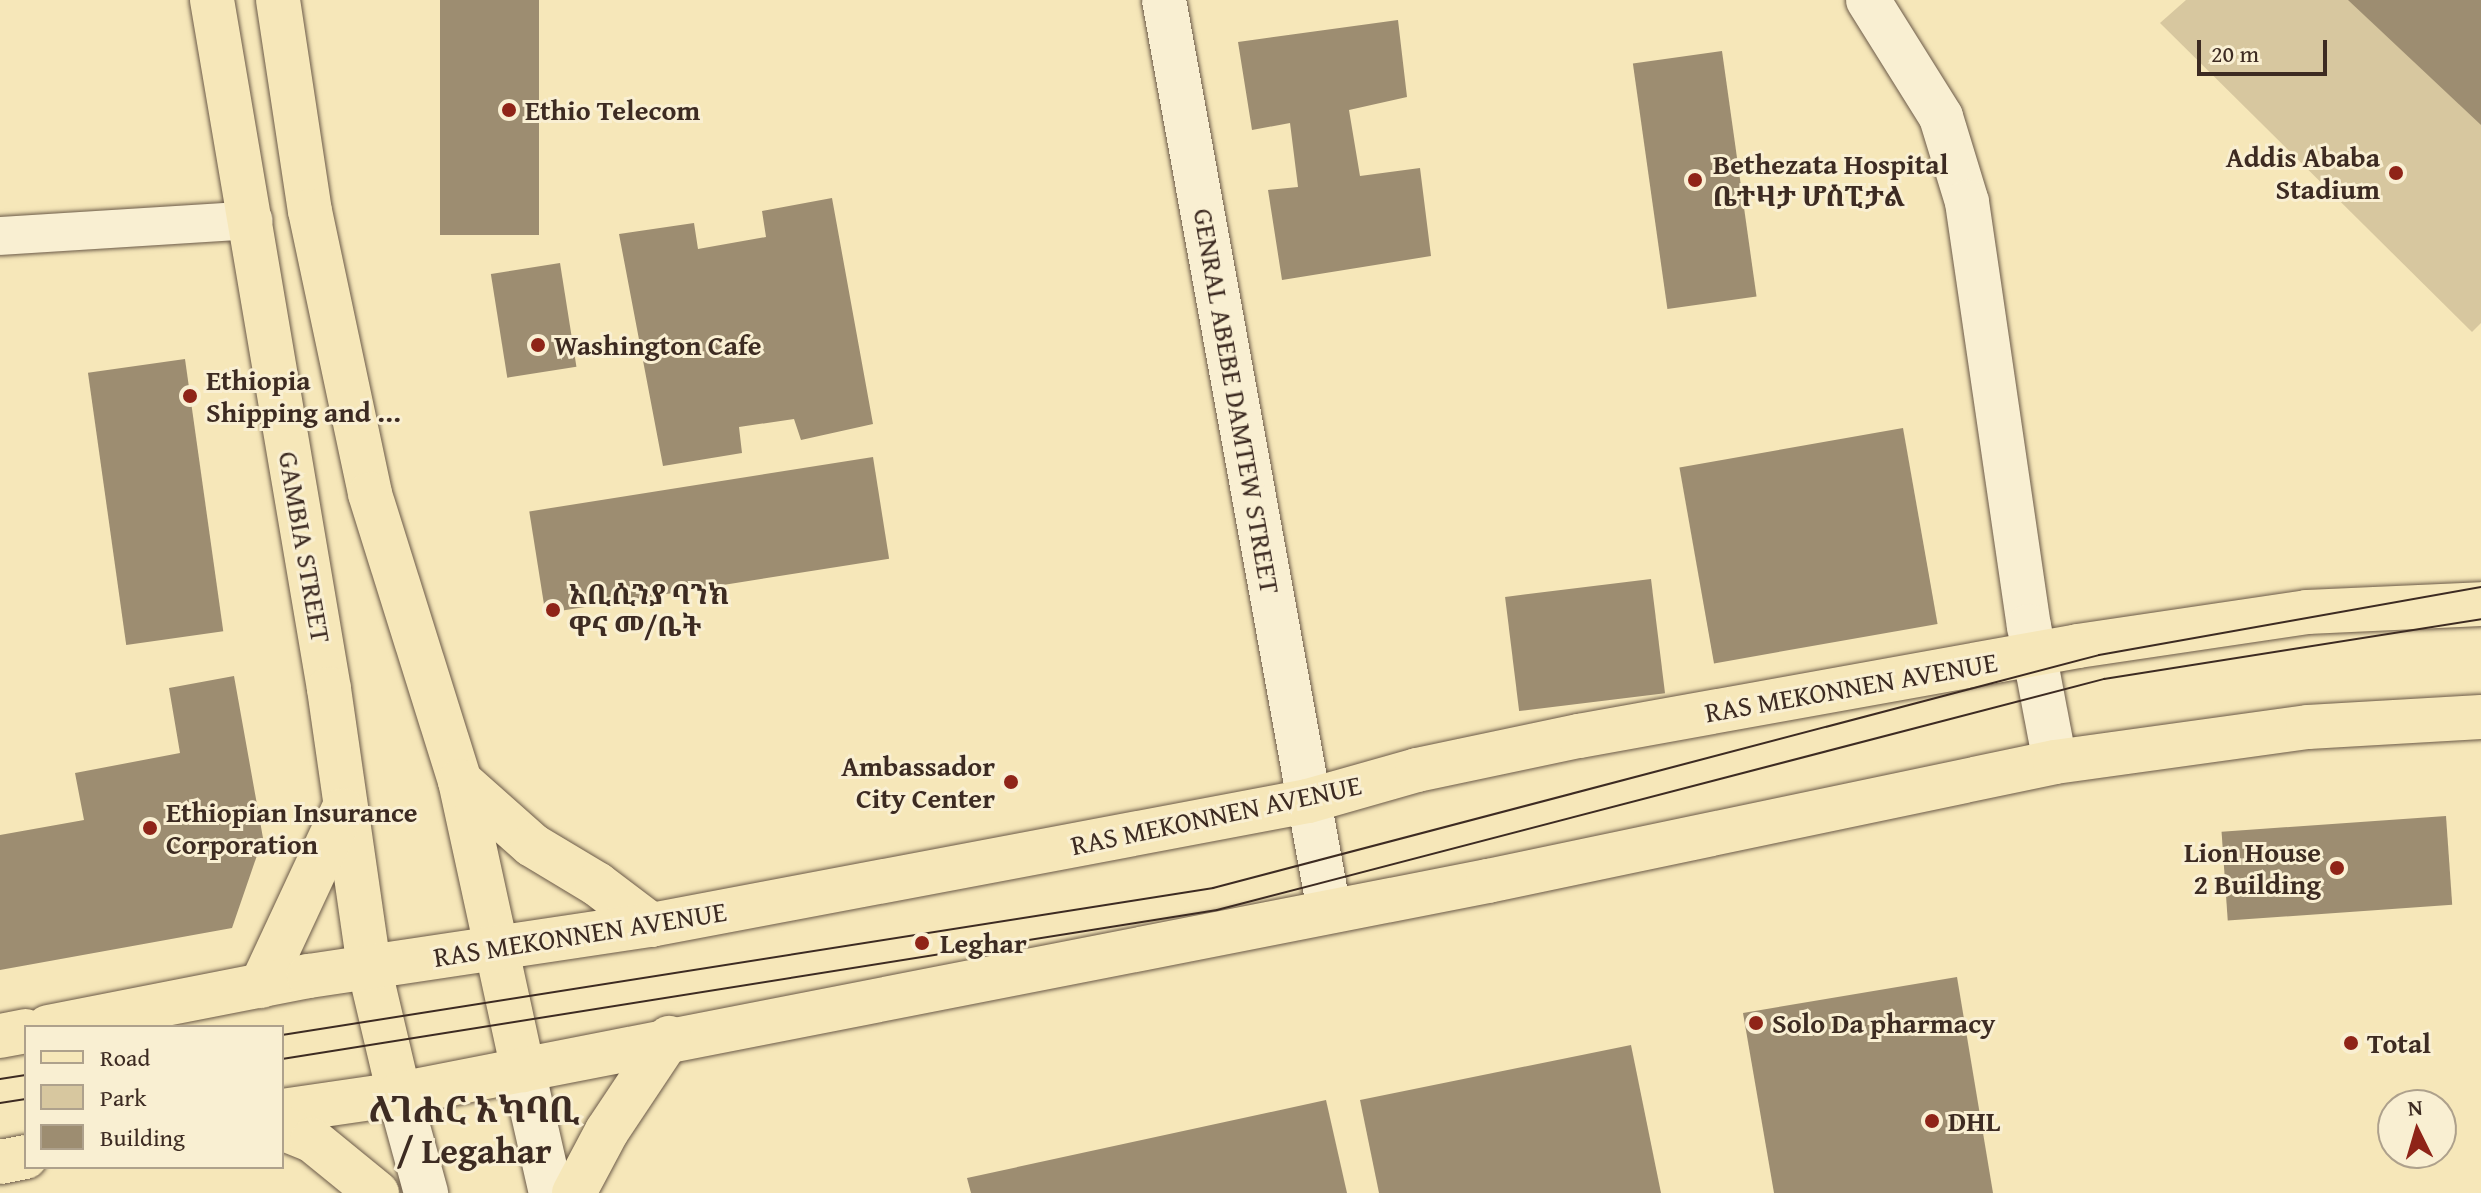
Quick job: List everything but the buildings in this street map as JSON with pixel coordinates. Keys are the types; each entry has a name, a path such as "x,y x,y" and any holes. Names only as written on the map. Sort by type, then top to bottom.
{"main road":[{"name":"GAMBIA STREET","path":"212,0 253,220 329,689 343,810 369,967 399,1094"},
{"path":"278,0 310,211 370,494 460,781 551,1193"},
{"name":"GENRAL ABEBE DAMTEW STREET","path":"1164,0 1329,911"},
{"path":"1868,0 1941,117 1967,202 2035,655 2055,762"},
{"name":"RAS MEKONNEN AVENUE","path":"58,1025 369,967 651,925 1308,801 1417,770 1579,736 2035,655 2307,612 2481,604"},
{"path":"284,1111 399,1094 523,1070 669,1038 1329,911 2055,762 2308,727 2481,717"},
{"path":"460,781 532,845 597,884 651,925"},
{"path":"261,986 343,810"},
{"path":"0,1036 24,1031"},
{"path":"574,1193 607,1131 669,1038"},
{"path":"399,1094 426,1193"},
{"path":"284,1129 312,1140 377,1193"},
{"path":"0,1162 24,1157"}],"street":[{"path":"0,236 253,220"}],"green space":[{"name":"Addis Ababa Stadium","path":"2186,0 2481,0 2481,323 2472,332 2160,23"}],"tram line":[{"path":"284,1035 1213,888 2099,655 2481,587"},
{"path":"284,1059 1217,910 2104,679 2481,619"},
{"path":"0,1079 24,1075"},
{"path":"0,1103 24,1099"}],"place":[{"name":"Ethio Telecom","path":"509,110"},
{"name":"Addis Ababa Stadium","path":"2396,173"},
{"name":"Bethezata Hospital ቤተዛታ ሆስፒታል","path":"1695,180"},
{"name":"Washington Cafe","path":"538,345"},
{"name":"Ethiopia Shipping and ...","path":"190,396"},
{"name":"አቢሲንያ ባንክ ዋና መ/ቤት","path":"553,610"},
{"name":"Ambassador City Center","path":"1011,782"},
{"name":"Ethiopian Insurance Corporation","path":"150,828"},
{"name":"Lion House 2 Building","path":"2337,868"},
{"name":"Leghar","path":"922,943"},
{"name":"Solo Da pharmacy","path":"1756,1023"},
{"name":"Total","path":"2351,1043"},
{"name":"DHL","path":"1932,1121"}],"district":[{"name":"ለገሐር አካባቢ / Legahar","path":"474,1128"}]}
